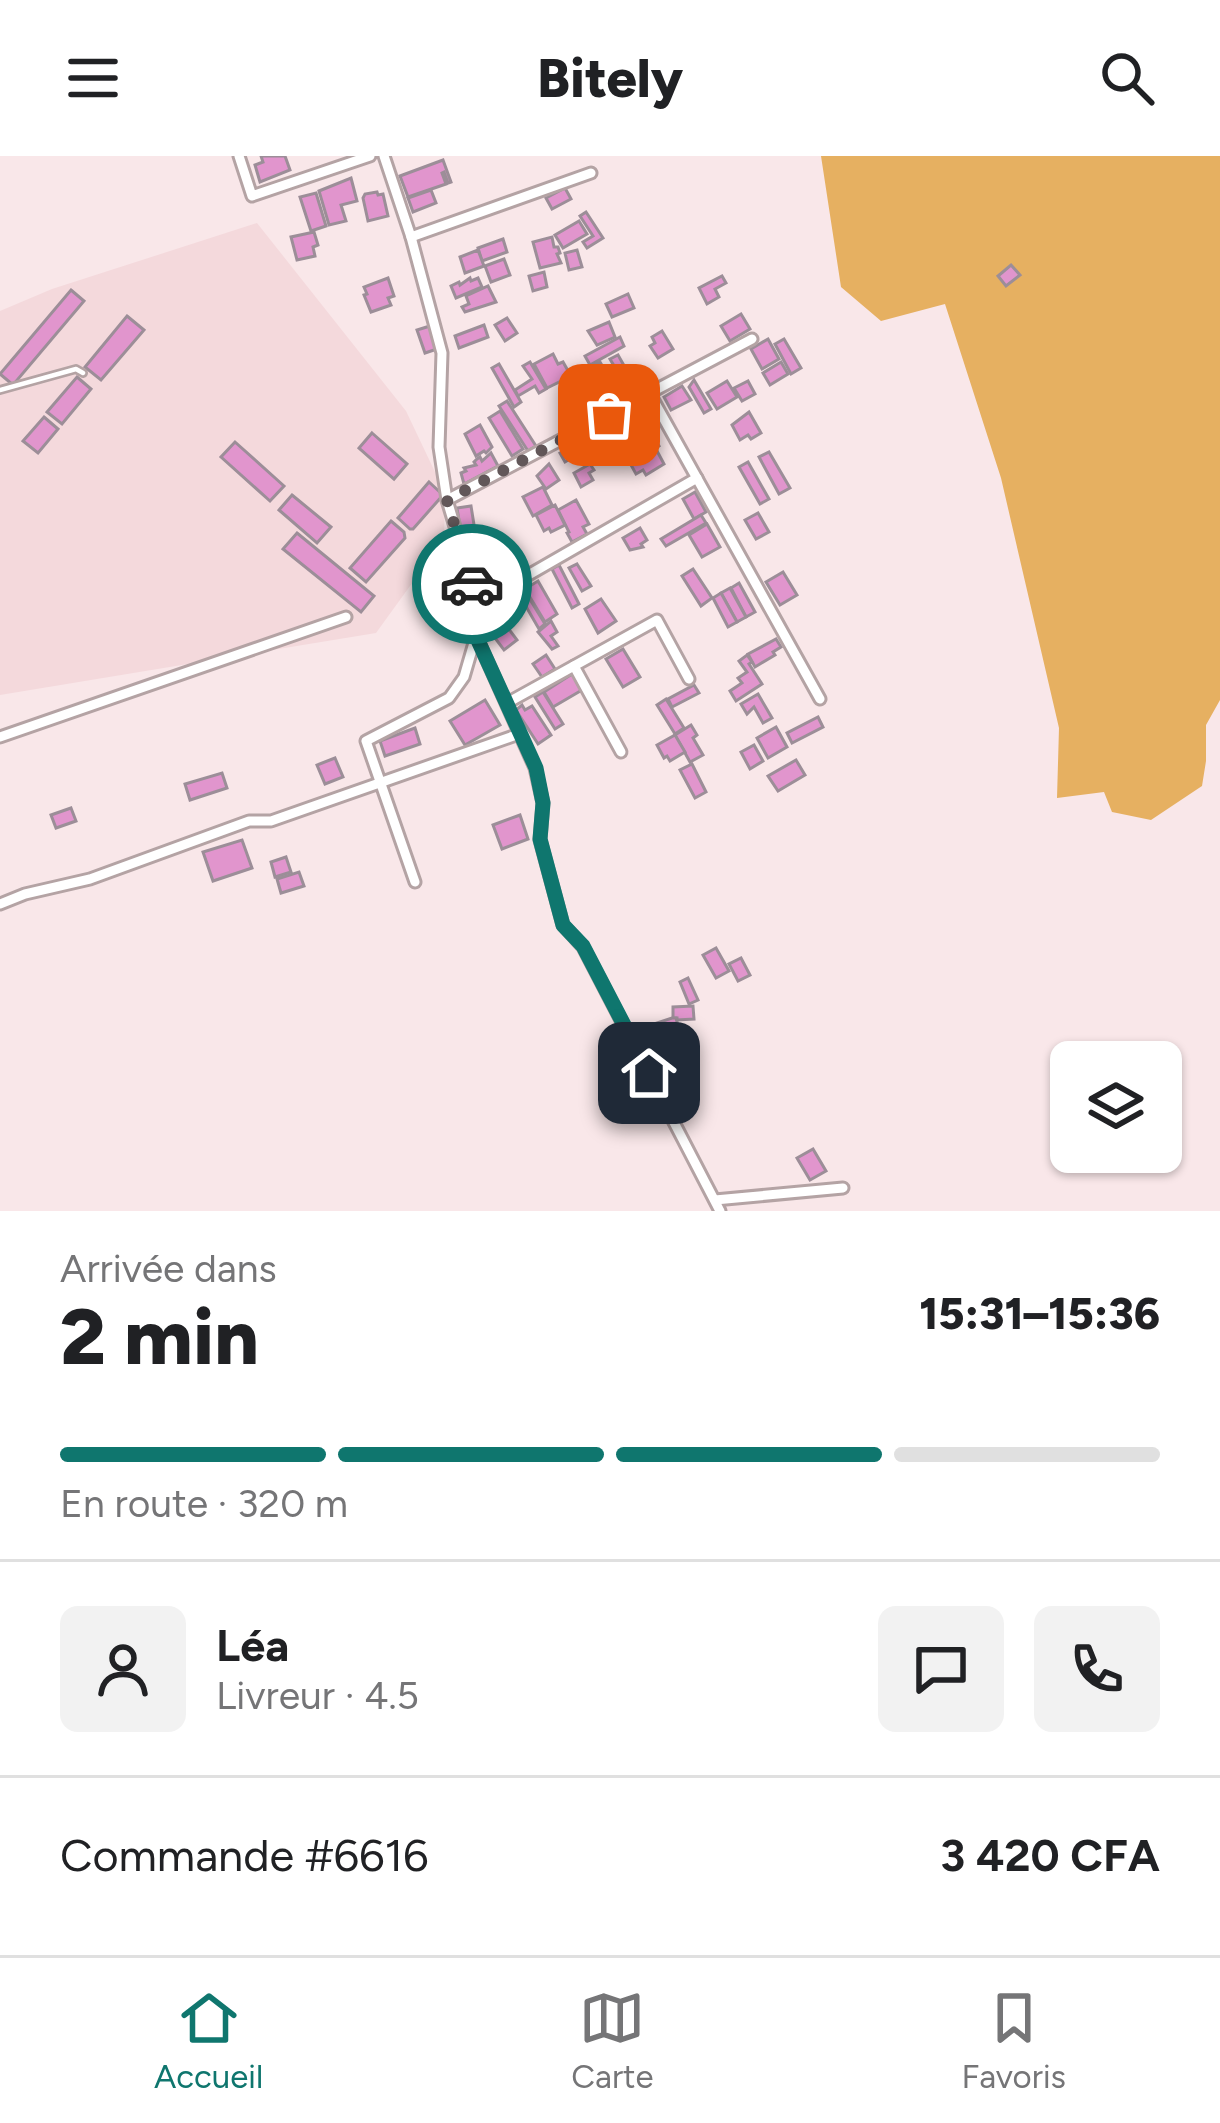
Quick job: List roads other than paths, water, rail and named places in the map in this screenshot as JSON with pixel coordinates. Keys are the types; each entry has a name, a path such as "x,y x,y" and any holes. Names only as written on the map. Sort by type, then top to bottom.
{"street":[{"path":"239,156 252,196 370,156"},
{"path":"384,156 442,352 439,447 447,500 478,604 476,636 464,677 448,698 366,742 415,882"},
{"path":"411,237 591,173"},
{"path":"447,500 752,339"},
{"path":"650,394 820,699"},
{"path":"478,604 697,478"},
{"path":"0,737 346,617"},
{"path":"507,703 658,620 689,679"},
{"path":"476,636 536,768 543,803 540,839 563,925 583,946 718,1206 843,1188"},
{"path":"574,666 621,752"},
{"path":"0,904 90,879 249,821 271,821 519,734"}],"lane":[{"path":"0,390 76,369 83,373"}]}
